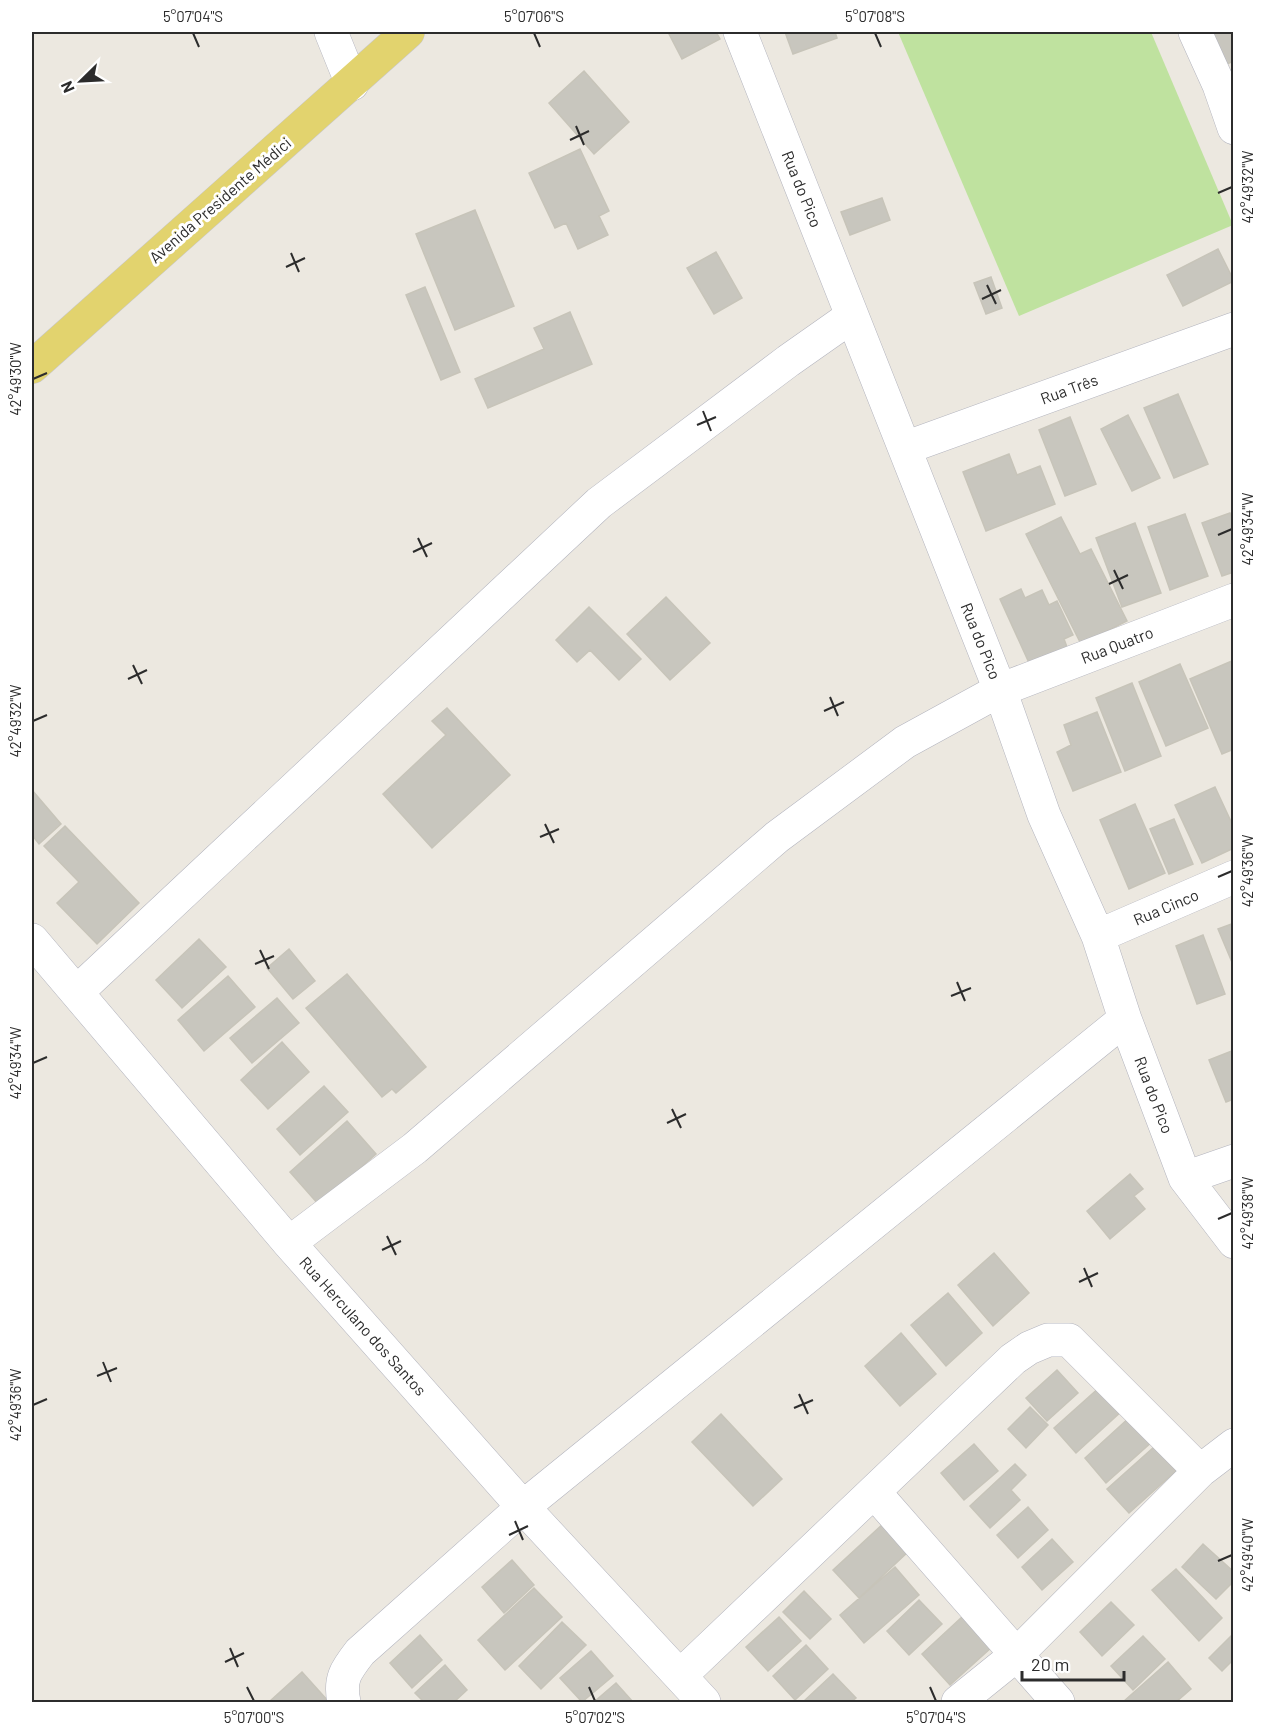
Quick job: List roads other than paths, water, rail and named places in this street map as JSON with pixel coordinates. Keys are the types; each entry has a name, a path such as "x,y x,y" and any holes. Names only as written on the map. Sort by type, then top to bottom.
{"main road":[{"name":"Avenida Presidente Médici","path":"32,367 408,32"}],"street":[{"path":"332,32 352,84"},
{"name":"Rua do Pico","path":"740,32 1000,690 1044,815 1098,936 1125,1019 1185,1178 1233,1242"},
{"path":"1195,32 1226,81 1233,128"},
{"path":"77,992 599,503 788,361 852,316"},
{"name":"Rua Três","path":"905,448 1233,329"},
{"name":"Rua Quatro","path":"289,1243 415,1148 777,837 905,742 1000,690 1233,600"},
{"name":"Rua Cinco","path":"1098,936 1233,877"},
{"name":"Rua Herculano dos Santos","path":"32,940 289,1243 523,1507 704,1702"},
{"path":"344,1702 342,1691 345,1671 360,1652 523,1507 1125,1019"},
{"path":"1185,1178 1233,1161"},
{"path":"680,1676 999,1372 1029,1348 1048,1340 1069,1340 1200,1471"},
{"path":"958,1702 1015,1656 1200,1471 1233,1445"},
{"path":"874,1493 1015,1656 1058,1702"}]}
